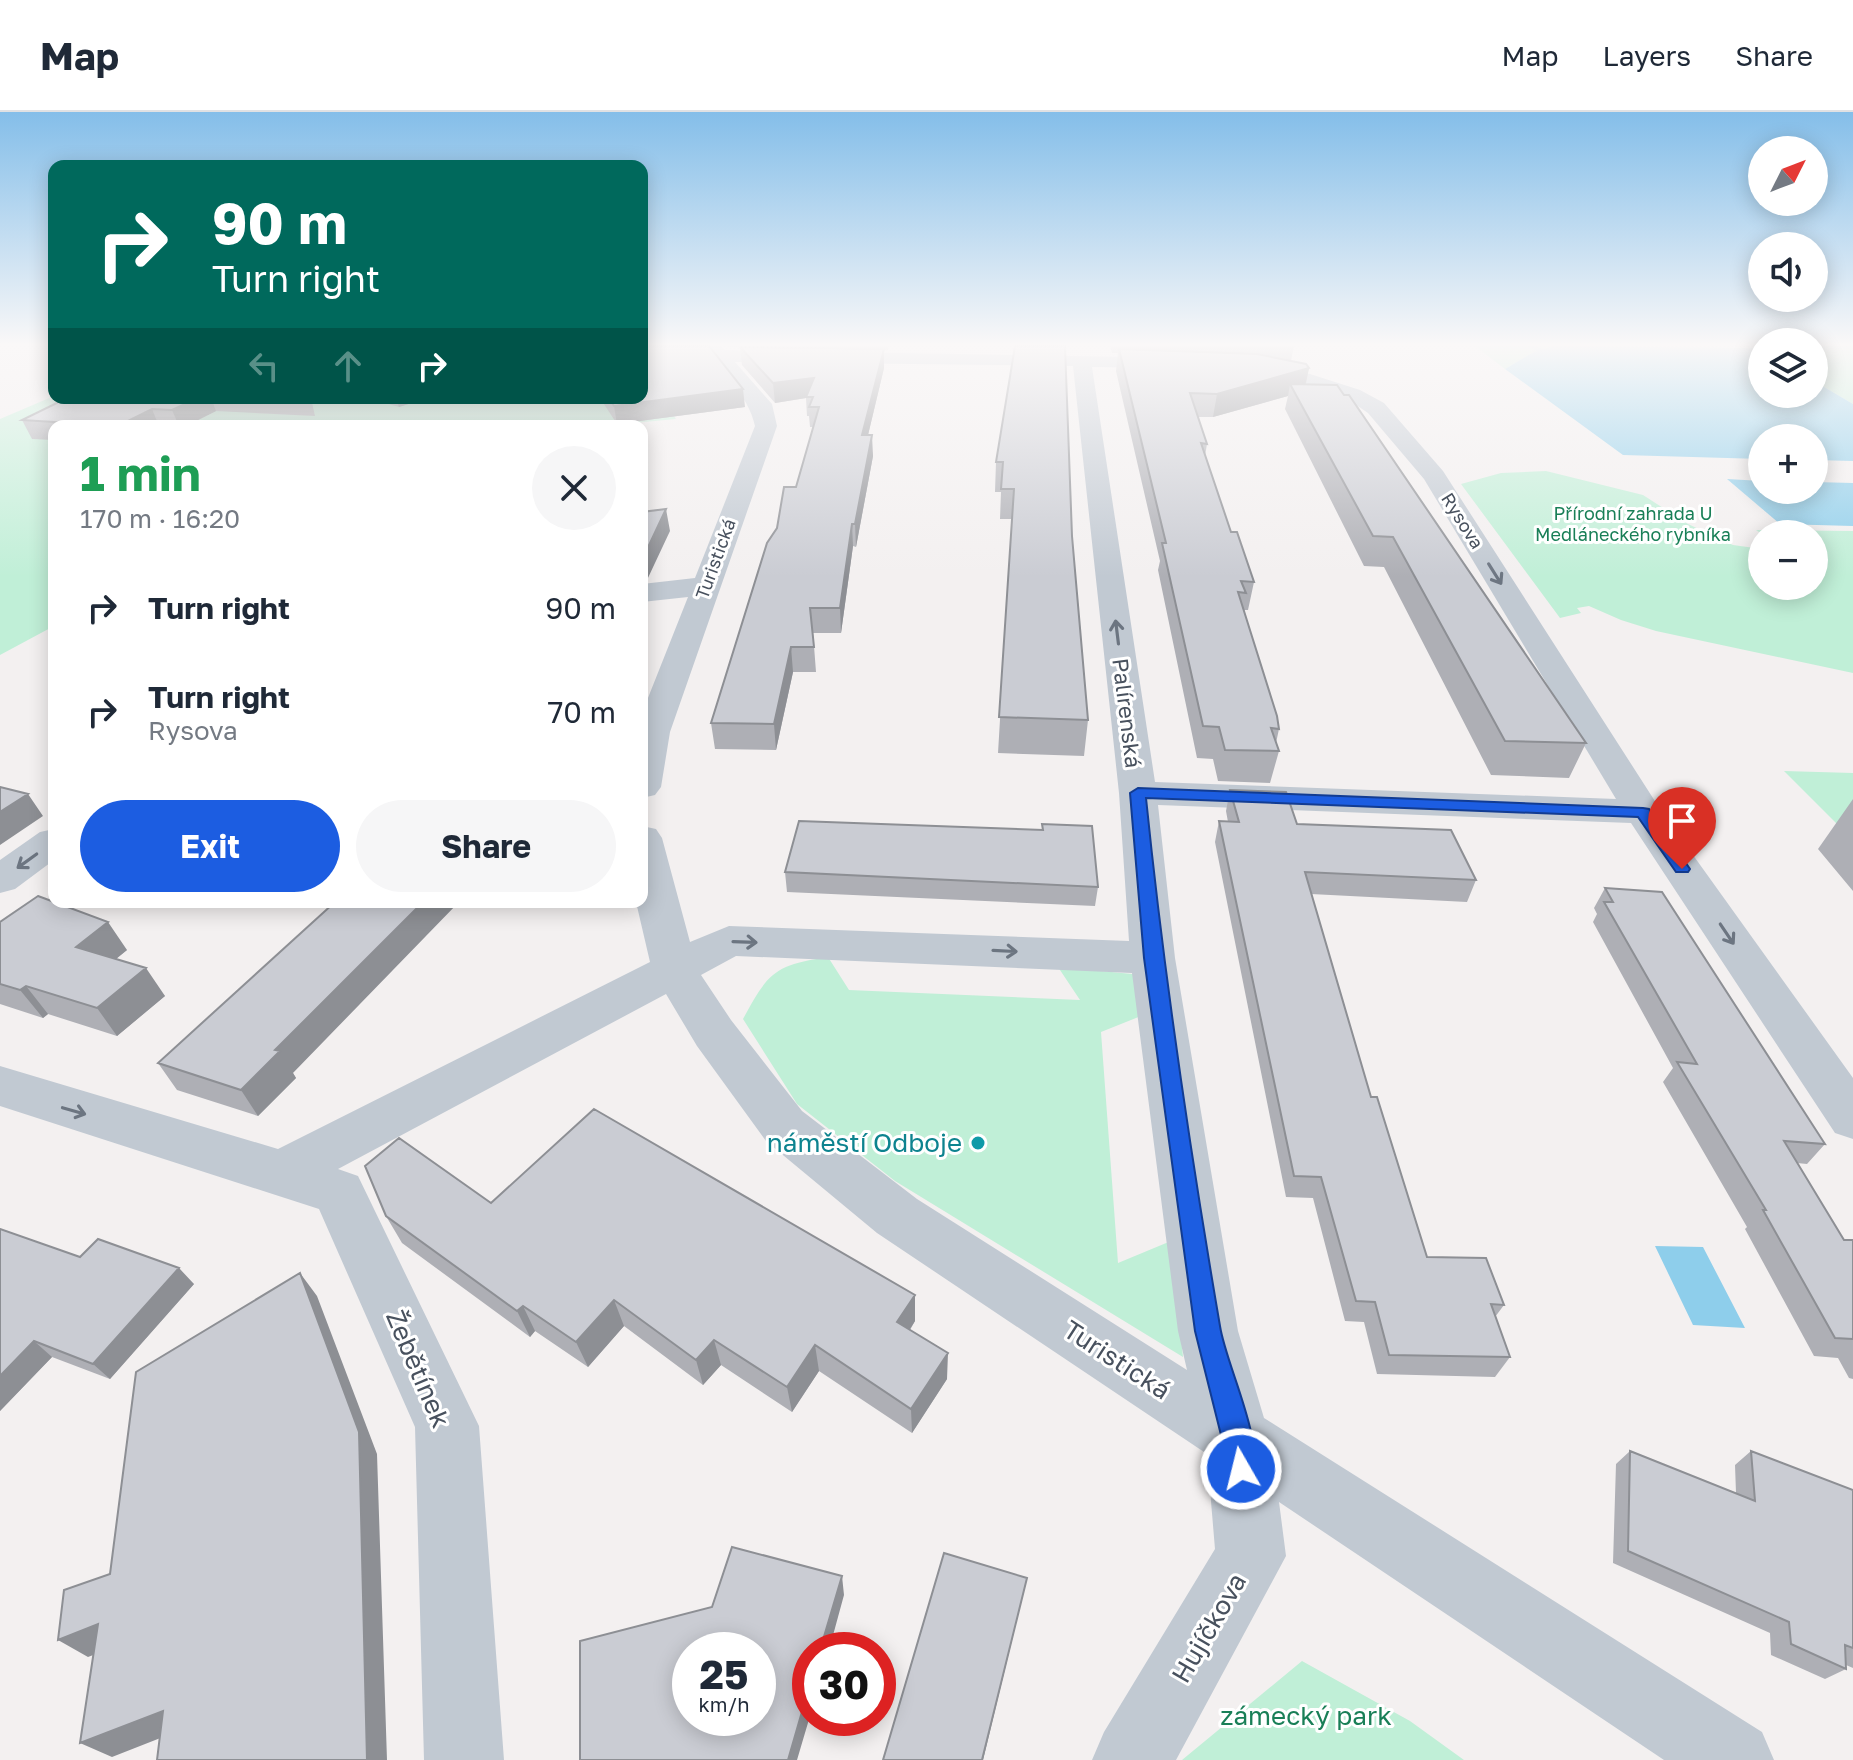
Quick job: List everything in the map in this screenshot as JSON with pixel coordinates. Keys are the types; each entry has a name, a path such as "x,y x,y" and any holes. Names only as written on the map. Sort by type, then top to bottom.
{"street":[{"name":"Turistická","path":"648,754 652,732 765,423"},
{"name":"Palírenská","path":"1090,423 1138,793 1153,958 1208,1331 1238,1440"},
{"name":"Rysova","path":"1389,423 1434,476 1643,812 1853,1118"},
{"path":"648,592 706,586"},
{"path":"1138,793 1643,812"},
{"path":"0,880 48,845"},
{"name":"Turistická","path":"648,863 674,969 714,1033 784,1126 897,1216 1734,1760"},
{"path":"282,1173 729,941 1153,958"},
{"name":"Žebětínek","path":"0,1086 339,1193 447,1426 464,1760"},
{"name":"Hujíčkova","path":"1132,1760 1251,1556 1238,1440"}],"green space":[{"path":"0,423 48,423 48,629 0,655"},
{"name":"Přírodní zahrada U Medláneckého rybníka","path":"1546,471 1643,495 1688,524 1733,545 1748,547 1748,600 1828,600 1828,531 1853,531 1853,673 1656,631 1589,606 1577,608 1581,613 1560,618 1461,484 1501,473"},
{"path":"1784,771 1853,773 1853,840"},
{"name":"náměstí Odboje","path":"828,957 849,990 1080,1000 1058,967 1143,975 1146,1014 1101,1032 1118,1263 1171,1241 1183,1357 895,1181 797,1104 743,1019 759,991 775,974 795,964"},
{"name":"zámecký park","path":"1302,1661 1410,1721 1464,1760 1182,1760"}],"water":[{"path":"1579,423 1853,423 1853,461 1828,460 1828,424 1748,424 1748,459 1623,455"},
{"path":"1727,479 1748,480 1748,497"},
{"path":"1828,482 1853,483 1853,526 1828,525 1828,520 1775,520 1756,504 1828,504"},
{"path":"1655,1246 1703,1247 1745,1328 1693,1325"}],"building":[{"path":"814,423 865,423 862,435 872,435 855,524 852,524 840,608 810,608 814,647 791,647 774,724 711,723 767,543 777,528 784,487 796,487"},
{"path":"1002,423 1068,423 1072,536 1088,720 999,717 1014,489 1001,489 1003,462 996,462"},
{"path":"1137,423 1200,423 1207,444 1201,443 1231,532 1237,532 1254,582 1241,581 1246,593 1238,592 1277,716 1279,729 1271,728 1279,751 1225,750 1219,727 1203,726 1162,543 1166,543"},
{"path":"1311,423 1368,423 1586,743 1505,741 1393,537 1373,536"},
{"path":"666,509 648,547 648,511"},
{"path":"0,787 28,794 0,812"},
{"path":"1230,790 1286,792 1297,824 1451,830 1476,880 1305,872 1371,1097 1377,1097 1427,1257 1486,1258 1504,1305 1491,1304 1510,1357 1389,1355 1375,1302 1356,1301 1321,1177 1294,1176 1219,821 1239,822"},
{"path":"799,821 1043,830 1042,824 1092,826 1098,887 785,872"},
{"path":"1605,888 1662,892 1825,1144 1784,1141 1844,1240 1853,1240 1853,1339 1835,1338 1763,1210 1766,1210 1677,1062 1697,1064 1604,902 1613,902"},
{"path":"38,896 48,900 48,908 70,908 108,922 76,947 146,968 97,1008 26,986 20,990 0,984 0,922"},
{"path":"328,908 417,908 275,1050 280,1051 241,1090 158,1063"},
{"path":"594,1109 915,1295 897,1322 948,1353 911,1409 815,1345 787,1387 714,1340 696,1360 614,1300 576,1342 523,1306 517,1311 386,1216 365,1166 399,1138 491,1203"},
{"path":"0,1229 80,1257 98,1239 179,1268 93,1364 34,1341 0,1376"},
{"path":"300,1273 359,1432 367,1760 157,1760 163,1711 80,1743 98,1624 58,1640 64,1590 110,1574 136,1372"},
{"path":"1630,1451 1755,1501 1751,1451 1853,1490 1853,1648 1845,1645 1846,1669 1791,1644 1789,1622 1628,1551"},
{"path":"732,1547 842,1576 825,1632 792,1632 792,1736 795,1736 788,1760 580,1760 580,1641 712,1607"},
{"path":"944,1553 1027,1578 982,1760 883,1760 890,1736 896,1736 896,1716"}],"place":[{"name":"náměstí Odboje","path":"978,1143"}],"route":[{"path":"1241,1469 1238,1440 1208,1331 1153,958 1138,793 1643,812 1682,869"}]}
